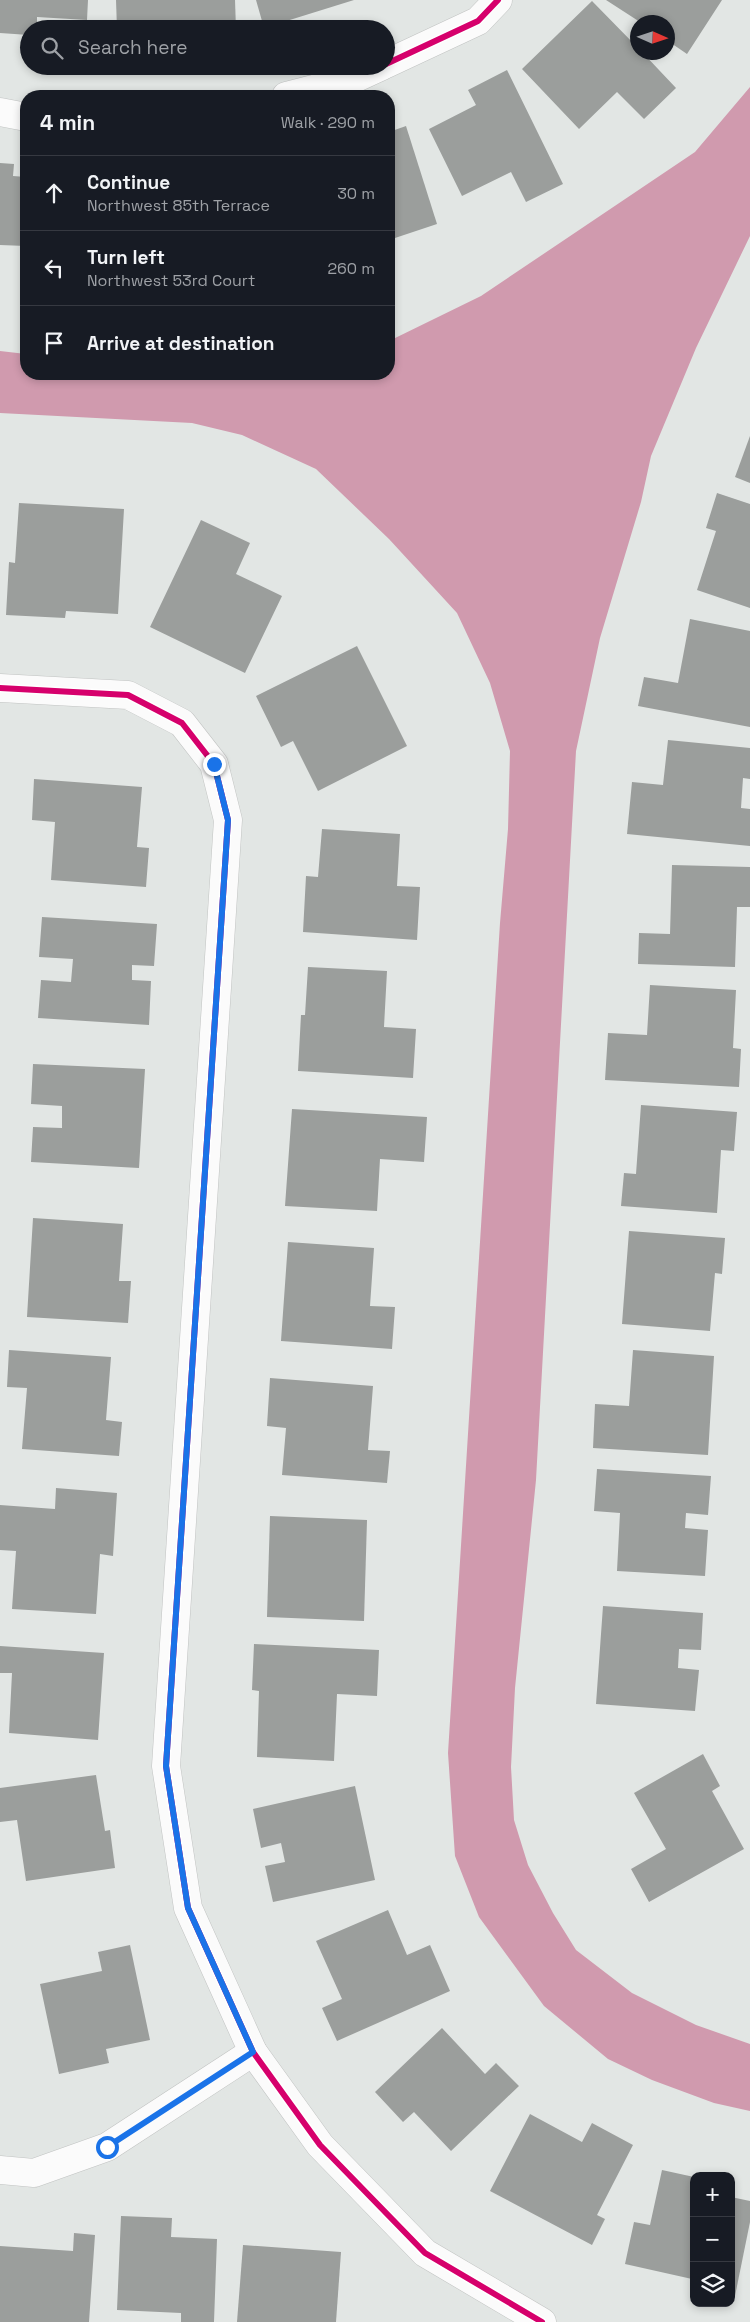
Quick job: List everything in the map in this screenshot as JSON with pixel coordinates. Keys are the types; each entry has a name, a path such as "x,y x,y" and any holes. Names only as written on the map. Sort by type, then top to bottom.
{"street":[{"path":"395,60 478,20 498,0"},
{"path":"309,90 362,75"},
{"path":"0,112 20,116"},
{"path":"0,688 128,695 182,723 214,764 228,820 166,1766 188,1908 253,2052 320,2145 425,2253 542,2322"},
{"path":"0,2170 34,2173 107,2147 253,2052"}],"shaded area":[{"path":"750,87 750,236 696,348 651,456 641,502 600,638 576,751 536,1480 515,1688 511,1767 514,1820 528,1865 553,1913 576,1950 632,1993 696,2025 750,2044 750,2111 714,2103 652,2080 608,2059 544,2006 479,1917 455,1856 448,1753 500,923 508,829 510,751 490,683 457,613 389,539 316,469 242,435 192,423 0,413 0,351 20,353 20,380 395,380 395,338 481,296 695,152"}],"building":[{"path":"0,0 88,0 87,20 37,17 37,20 20,20 20,34 0,33"},
{"path":"116,0 235,0 236,20 117,20"},
{"path":"256,0 354,0 290,20 262,20"},
{"path":"606,0 722,0 687,54 675,46 675,15 630,16"},
{"path":"592,1 630,40 630,60 650,60 676,88 644,119 617,92 579,129 522,69"},
{"path":"507,70 563,184 526,202 511,172 462,196 429,129 476,105 468,90"},
{"path":"406,126 437,224 395,238 395,130"},
{"path":"0,163 14,164 13,176 20,177 20,246 0,245"},
{"path":"750,436 750,483 735,477"},
{"path":"717,493 750,504 750,608 697,590 716,531 706,528"},
{"path":"19,503 124,509 118,614 66,611 65,618 6,615 9,562 15,563"},
{"path":"201,520 250,543 236,574 282,596 245,673 150,627"},
{"path":"690,619 750,631 750,727 638,706 644,677 678,683"},
{"path":"357,646 407,746 318,791 293,741 281,747 256,696"},
{"path":"668,740 750,748 750,779 743,778 741,808 750,809 750,846 627,834 632,782 663,785"},
{"path":"34,779 142,787 137,847 149,848 146,887 51,880 55,822 32,820"},
{"path":"322,829 400,834 397,886 420,887 417,940 303,932 306,876 318,877"},
{"path":"672,865 750,867 750,907 737,907 735,967 638,964 639,933 670,934"},
{"path":"42,917 157,924 154,966 132,965 132,980 151,981 149,1025 38,1018 41,980 71,982 73,959 39,957"},
{"path":"308,967 387,971 384,1027 416,1029 413,1078 298,1071 301,1015 305,1015"},
{"path":"650,985 736,990 733,1048 741,1049 739,1087 605,1080 608,1033 647,1035"},
{"path":"33,1064 145,1069 139,1168 31,1162 33,1127 62,1128 62,1106 31,1104"},
{"path":"641,1105 737,1112 734,1151 721,1150 717,1213 621,1206 624,1173 636,1174"},
{"path":"292,1109 427,1117 424,1162 380,1159 377,1211 285,1206"},
{"path":"33,1218 123,1224 119,1281 131,1281 128,1323 27,1317"},
{"path":"629,1231 725,1238 722,1274 715,1273 710,1331 622,1324"},
{"path":"288,1242 374,1248 370,1306 395,1307 392,1349 281,1341"},
{"path":"9,1350 111,1357 106,1420 122,1422 119,1456 22,1449 27,1388 7,1387"},
{"path":"633,1350 714,1356 708,1455 593,1448 595,1404 629,1406"},
{"path":"270,1378 373,1386 368,1450 390,1451 387,1483 282,1475 286,1428 267,1426"},
{"path":"597,1469 711,1476 708,1515 686,1513 685,1528 708,1530 705,1576 617,1571 620,1513 594,1511"},
{"path":"56,1488 117,1493 113,1556 100,1554 96,1614 12,1609 16,1551 0,1550 0,1505 55,1509"},
{"path":"270,1516 367,1520 364,1621 267,1617"},
{"path":"603,1606 703,1613 701,1650 679,1649 678,1668 699,1670 695,1711 596,1704"},
{"path":"254,1644 379,1650 377,1696 337,1694 334,1761 257,1757 259,1691 252,1690"},
{"path":"0,1646 104,1653 98,1740 9,1733 12,1673 0,1673"},
{"path":"703,1754 720,1786 712,1791 744,1849 649,1902 631,1869 666,1849 634,1793"},
{"path":"96,1775 105,1831 110,1830 115,1868 26,1881 17,1820 0,1822 0,1788"},
{"path":"355,1786 375,1880 273,1902 265,1866 285,1862 281,1843 261,1848 253,1809"},
{"path":"388,1910 407,1955 430,1945 450,1991 337,2041 322,2008 342,1999 316,1941"},
{"path":"130,1945 150,2040 106,2049 109,2063 59,2074 40,1984 102,1971 98,1952"},
{"path":"442,2028 485,2074 496,2063 519,2086 451,2151 414,2112 403,2122 375,2092"},
{"path":"530,2114 582,2142 592,2123 633,2145 597,2215 605,2219 592,2245 490,2191"},
{"path":"662,2170 690,2176 690,2279 625,2264 634,2222 650,2225"},
{"path":"735,2198 750,2201 750,2222 735,2296"},
{"path":"121,2216 172,2218 171,2237 217,2239 214,2322 181,2322 181,2313 117,2310"},
{"path":"74,2233 95,2235 89,2322 0,2322 0,2246 73,2251"},
{"path":"243,2245 341,2252 336,2322 237,2322"}],"cycle path":[{"path":"395,60 478,21 498,0"},
{"path":"0,688 128,695 182,723 214,764 228,820 166,1766 188,1908 253,2052 320,2145 425,2253 542,2322"}],"route":[{"path":"107,2147 253,2052 188,1908 166,1766 228,820 214,764"}]}
